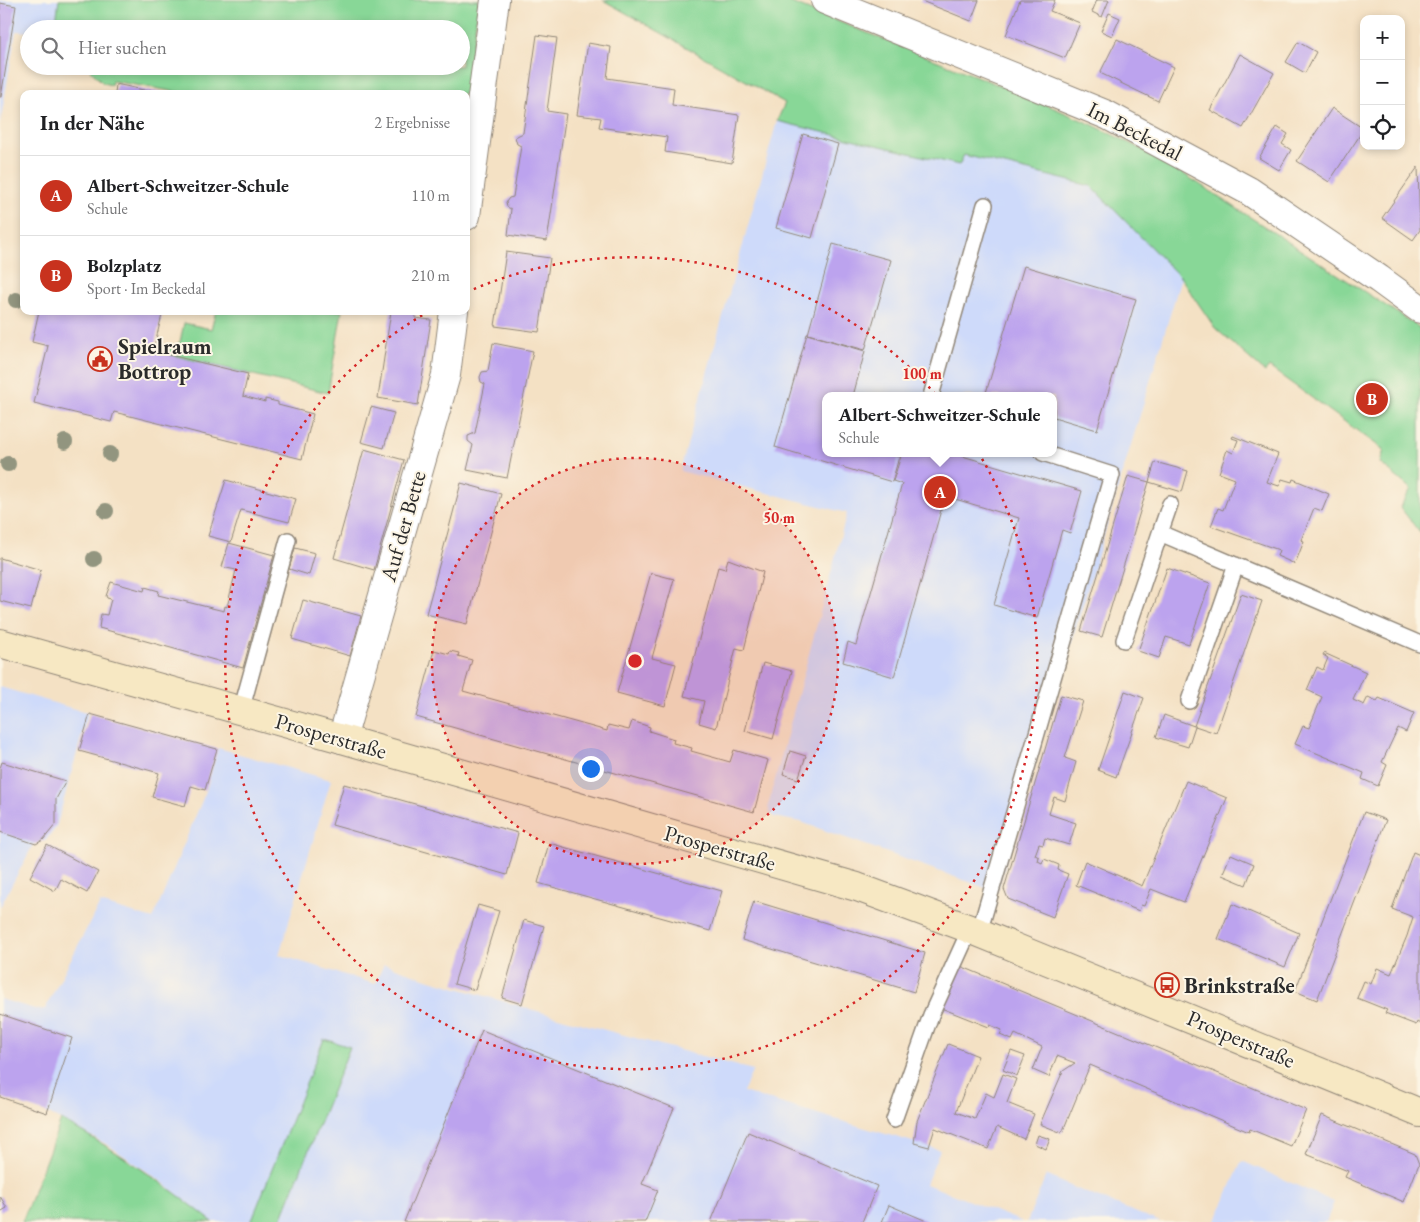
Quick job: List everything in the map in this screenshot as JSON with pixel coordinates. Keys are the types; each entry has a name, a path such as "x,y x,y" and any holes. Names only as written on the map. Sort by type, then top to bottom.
{"main road":[{"name":"Prosperstraße","path":"0,643 857,887 975,931 1420,1113"}],"street":[{"path":"470,186 495,0"},
{"name":"Im Beckedal","path":"824,0 1107,115 1249,190 1420,309"},
{"name":"Auf der Bette","path":"342,739 446,375 454,315"}],"lane":[{"path":"932,392 985,205"},
{"path":"894,1120 931,1016 975,931 1112,475 1056,457"},
{"path":"1124,640 1170,504"},
{"path":"1160,533 1420,644"},
{"path":"241,712 288,540"},
{"path":"1189,701 1236,565"}],"shaded area":[{"path":"0,0 59,0 56,20 20,20 20,31 16,31 0,124"},
{"path":"777,121 959,165 963,155 1091,186 1181,278 997,892 801,822 774,817 769,811 768,806 847,513 680,471"},
{"path":"0,687 88,713 56,828 47,839 33,845 0,907"},
{"path":"218,748 331,780 279,955 375,984 384,964 430,980 565,1019 753,1070 743,1092 940,1150 926,1184 1023,1222 280,1222 350,1048 325,1039 251,1222 213,1222 158,1179 108,1145 47,1113 0,1097 0,999 38,1010 45,1009 100,903 153,919 206,791"},
{"path":"1242,1161 1334,1202 1326,1222 1215,1222"},
{"path":"1046,1175 1084,1192 1160,1222 1027,1222"}],"green space":[{"path":"59,0 479,0 470,65 470,20 56,20"},
{"path":"603,0 784,0 1024,95 1093,125 1161,159 1420,328 1420,533 1400,507 1411,489 1380,463 1384,450 1269,367 1265,372 1215,328 1181,278 1091,186 964,155 959,165 777,121 785,103"},
{"path":"95,75 469,75 467,90 165,90 112,81 111,85 103,83"},
{"path":"215,315 341,315 328,393 163,353 180,342 184,323 211,329"},
{"path":"324,1039 350,1047 280,1222 251,1222"},
{"path":"61,1120 102,1143 213,1222 22,1222"}],"building":[{"path":"919,0 979,0 971,21"},
{"path":"1020,0 1055,0 1050,11 1080,23 1065,58 1006,35"},
{"path":"1097,0 1109,0 1102,17 1092,12"},
{"path":"0,3 16,6 1,97 0,97"},
{"path":"1109,13 1120,18 1112,36 1101,31"},
{"path":"537,35 557,38 547,111 566,114 547,241 508,235 511,209 507,207 506,202 509,198 513,197 521,146 517,144 515,137 523,133"},
{"path":"1117,39 1174,67 1158,101 1100,73"},
{"path":"1298,42 1316,52 1305,73 1286,62"},
{"path":"588,43 611,47 607,78 674,88 672,105 739,115 732,163 665,152 667,137 599,127 601,118 577,115"},
{"path":"1240,54 1274,73 1243,128 1210,110"},
{"path":"116,84 143,90 115,90"},
{"path":"1332,108 1360,126 1360,135 1329,182 1297,161"},
{"path":"1277,127 1288,134 1282,144 1291,150 1279,170 1259,158"},
{"path":"803,134 838,144 812,238 776,228"},
{"path":"1418,167 1420,230 1413,240 1382,218"},
{"path":"833,244 891,260 865,350 808,334"},
{"path":"506,252 550,258 539,332 495,326"},
{"path":"1024,266 1136,299 1097,430 1057,418 1057,392 986,392"},
{"path":"38,315 162,315 153,351 248,374 243,396 265,402 265,399 278,402 278,405 313,414 302,459 114,412 111,422 34,403 48,346 32,342"},
{"path":"390,315 415,315 415,318 431,320 418,405 378,398"},
{"path":"807,334 865,351 854,392 822,392 822,457 899,457 892,482 775,447"},
{"path":"493,343 533,351 507,478 467,470 473,445 468,441 468,436 475,433 485,384 481,382 480,377 482,372 488,371"},
{"path":"371,407 394,413 384,448 361,442"},
{"path":"1233,436 1278,454 1267,482 1279,486 1282,479 1292,482 1293,479 1329,494 1322,511 1314,508 1301,540 1304,541 1295,564 1277,556 1279,550 1211,526 1218,508 1223,510 1235,479 1219,473 1227,450 1233,453 1238,440 1232,438"},
{"path":"364,449 404,460 374,570 334,558"},
{"path":"901,457 966,457 1082,491 1070,533 1062,530 1037,618 994,605 1019,518 945,496 894,677 843,662 848,642 856,645 902,484 893,481"},
{"path":"1155,462 1188,471 1182,492 1149,482"},
{"path":"1128,476 1149,482 1102,637 1081,631"},
{"path":"226,480 296,499 289,522 241,510 231,542 208,536"},
{"path":"461,483 501,494 467,624 426,614"},
{"path":"229,543 274,555 243,668 99,628 101,614 107,615 111,599 106,596 111,582 144,591 145,587 159,591 158,595 224,611 225,606 227,607 236,570 222,567"},
{"path":"295,548 315,553 309,575 289,569"},
{"path":"0,558 41,570 31,609 0,601"},
{"path":"728,559 763,572 744,650 736,648 716,728 699,723 704,701 684,696 718,567 725,569"},
{"path":"1167,568 1210,583 1189,644 1166,637 1159,658 1138,651"},
{"path":"651,573 674,579 652,658 676,664 665,706 617,693"},
{"path":"1241,594 1262,601 1216,733 1195,726 1188,747 1156,737 1164,715 1194,726"},
{"path":"303,600 361,616 350,656 292,639"},
{"path":"434,650 449,654 450,651 459,653 458,656 472,660 463,691 607,731 608,725 629,730 632,721 650,727 649,731 674,739 673,743 692,748 691,751 730,762 734,750 768,760 754,812 416,717"},
{"path":"1324,653 1366,672 1353,700 1364,705 1368,697 1377,701 1379,698 1414,713 1406,732 1398,728 1382,762 1387,765 1378,786 1362,779 1364,773 1295,744 1303,726 1309,728 1322,697 1307,690 1317,667 1323,670 1328,658 1323,655"},
{"path":"763,663 792,671 773,739 745,731"},
{"path":"1125,691 1144,698 1116,777 1098,770"},
{"path":"1061,695 1083,701 1065,758 1076,762 1065,801 1054,797 1049,814 1076,823 1069,845 1045,838 1043,845 1039,844 1035,855 1039,857 1038,861 1042,863 1044,859 1059,865 1058,870 1068,874 1053,917 1008,899 1004,889"},
{"path":"90,714 217,749 205,790 191,786 185,806 152,797 159,773 79,751"},
{"path":"790,751 806,756 798,779 783,774"},
{"path":"2,762 66,781 56,799 56,824 43,840 36,844 0,832 0,768"},
{"path":"1186,781 1227,798 1184,902 1151,889 1144,906 1141,905 1139,911 1076,885 1085,861 1142,886"},
{"path":"344,784 518,833 507,875 332,825"},
{"path":"1364,812 1386,820 1317,1000 1295,991"},
{"path":"549,843 722,891 710,931 538,883"},
{"path":"47,845 98,872 87,893 61,879 55,891 30,877"},
{"path":"1413,852 1420,855 1420,1024 1417,1022 1416,1025 1385,1013 1387,1010 1357,998 1364,981 1371,984 1377,968 1391,974 1407,936 1413,917 1392,909"},
{"path":"1231,854 1254,864 1246,885 1222,875"},
{"path":"754,901 925,953 914,992 742,940"},
{"path":"1232,904 1299,933 1285,967 1218,939"},
{"path":"478,905 499,911 475,990 454,984"},
{"path":"524,920 544,926 522,1004 502,998"},
{"path":"958,965 1306,1110 1291,1146 1250,1129 1249,1132 1090,1065 1062,1133 1040,1124 1063,1071 1075,1063 1057,1056 1049,1077 1033,1070 1042,1047 1015,1034 1012,1040 1000,1035 1002,1030 990,1025 989,1027 941,1008"},
{"path":"0,1014 72,1038 47,1113 0,1097"},
{"path":"482,1030 674,1108 642,1184 658,1190 645,1222 404,1222"},
{"path":"948,1044 978,1056 956,1112 975,1119 986,1093 994,1097 1003,1074 1016,1079 1007,1103 1034,1114 1024,1139 997,1127 988,1149 935,1128 929,1147 914,1143 917,1121"},
{"path":"1011,1051 1025,1056 1017,1076 1003,1070"},
{"path":"1322,1115 1415,1154 1419,1164 1404,1202 1345,1177 1348,1171 1306,1154"},
{"path":"748,1132 877,1186 862,1222 711,1222"},
{"path":"1038,1135 1050,1139 1046,1149 1035,1144"},
{"path":"0,1196 7,1208 0,1212"},
{"path":"889,1205 929,1222 882,1222"}],"place":[{"name":"Spielraum Bottrop","path":"100,359"},
{"name":"Bolzplatz","path":"1372,399"},
{"name":"Albert-Schweitzer-Schule","path":"940,492"},
{"name":"Brinkstraße","path":"1167,985"}]}
